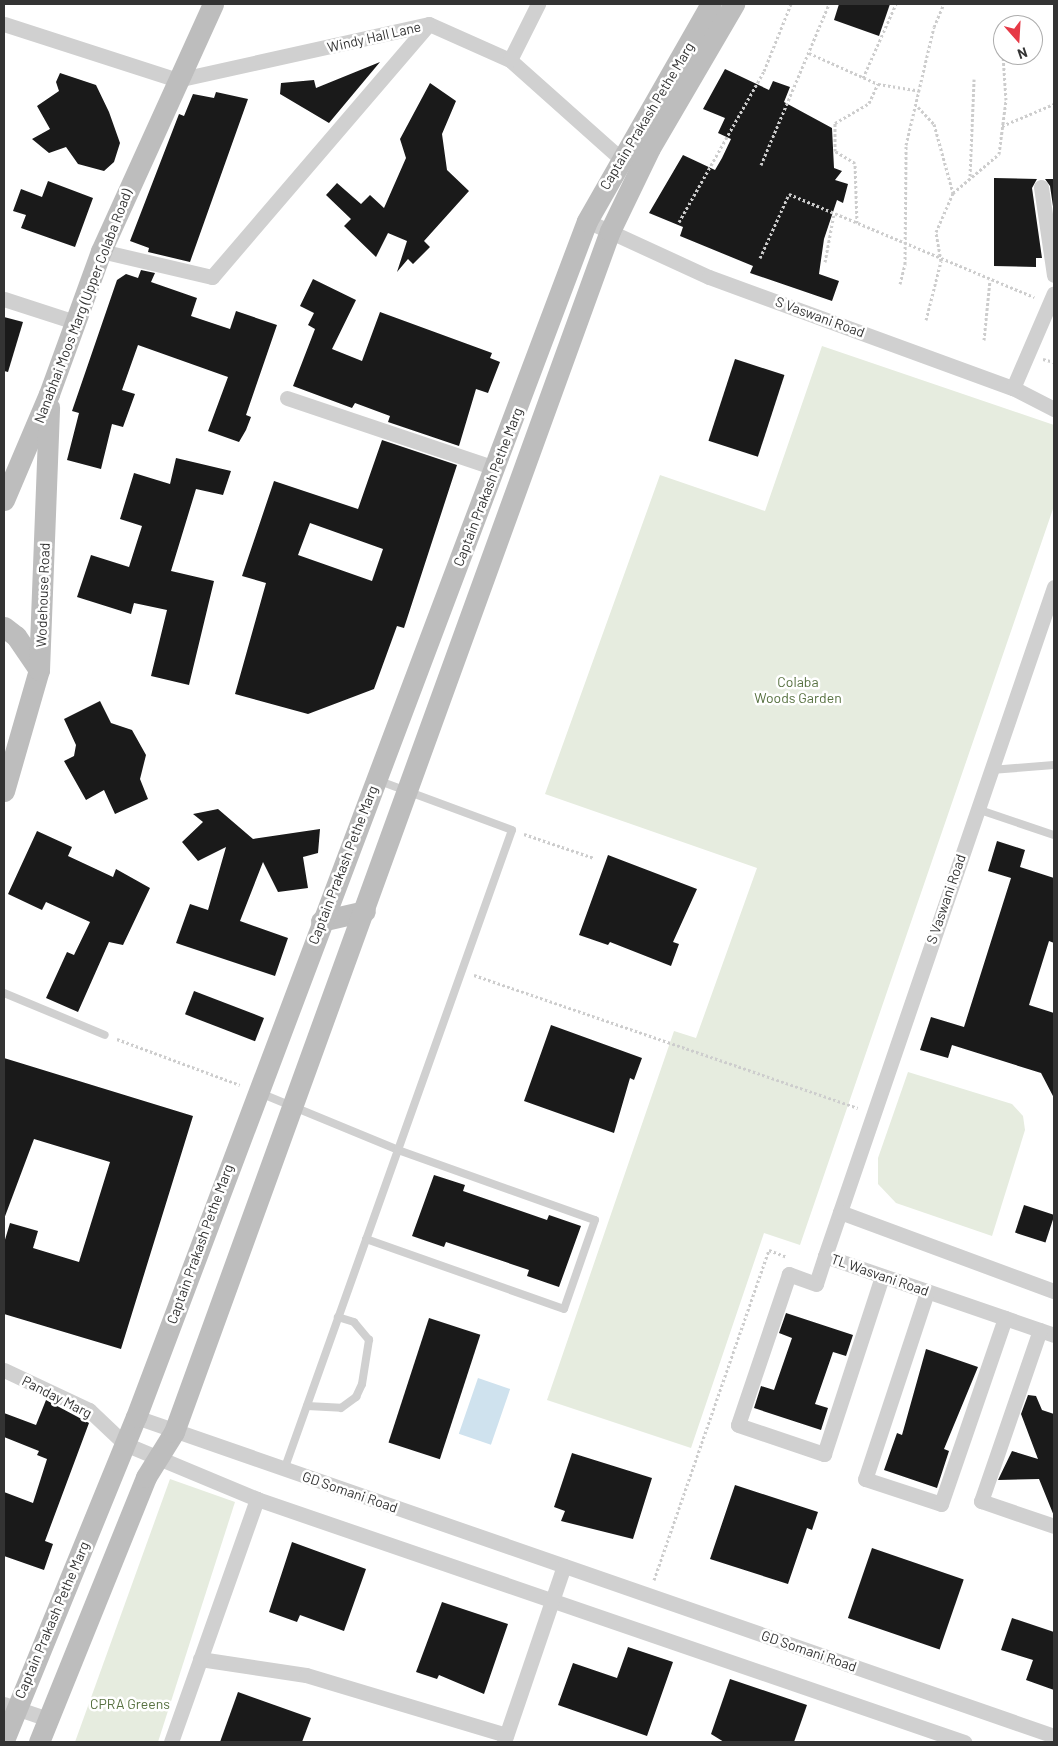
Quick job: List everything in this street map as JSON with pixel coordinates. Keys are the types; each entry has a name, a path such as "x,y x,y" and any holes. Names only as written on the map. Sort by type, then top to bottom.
{"main road":[{"name":"Nanabhai Moos Marg (Upper Colaba Road)","path":"4,500 49,394 101,251 176,80 213,4"},
{"name":"Captain Prakash Pethe Marg","path":"4,1740 9,1706 126,1444 255,1091 376,780 587,221 620,158 711,4"},
{"name":"Captain Prakash Pethe Marg","path":"39,1742 146,1477 174,1432 296,1106 407,792 610,231 650,148 734,4"},
{"name":"Wodehouse Road","path":"4,791 39,670 49,394"},
{"path":"4,627 16,636 39,670"},
{"path":"321,921 365,911"}],"street":[{"path":"510,60 538,4"},
{"path":"4,24 176,80"},
{"path":"101,251 212,277 429,24"},
{"name":"Windy Hall Lane","path":"176,80 429,24 510,60 620,158"},
{"path":"1041,187 1054,275"},
{"name":"S Vaswani Road","path":"587,221 708,277 1014,388 1054,409"},
{"path":"1014,388 1052,298"},
{"path":"4,299 75,322"},
{"path":"287,398 495,468"},
{"name":"S Vaswani Road","path":"840,1212 872,1113 1054,587"},
{"path":"840,1212 1054,1291"},
{"name":"TL Wasvani Road","path":"840,1212 823,1262 882,1277 1054,1335"},
{"path":"823,1262 816,1284 789,1274 738,1425 824,1454 882,1277"},
{"path":"927,1292 865,1479 874,1482 941,1504 1005,1318"},
{"path":"1040,1330 981,1501 1054,1526"},
{"name":"Panday Marg","path":"4,1370 89,1410 126,1444 158,1460"},
{"name":"GD Somani Road","path":"136,1417 174,1432 1054,1736"},
{"path":"158,1460 257,1498 964,1742"},
{"path":"171,1742 257,1498"},
{"path":"200,1659 306,1675 505,1738 564,1566"},
{"path":"9,1706 48,1719"}],"lane":[{"path":"991,770 1054,765"},
{"path":"284,1470 512,830 376,780"},
{"path":"977,809 1054,835"},
{"path":"4,993 105,1035"},
{"path":"255,1091 296,1106 398,1150 596,1220 564,1309 366,1239"},
{"path":"307,1406 342,1408 356,1397 362,1384 369,1340 364,1330 338,1317"}],"path":[{"path":"679,222 764,71 791,4"},
{"path":"761,165 829,4"},
{"path":"863,78 896,4"},
{"path":"900,284 904,244 906,145 921,91 934,27 944,4"},
{"path":"809,53 878,84 921,91"},
{"path":"926,320 940,261 936,232 952,193 970,176 999,154 1001,126 1006,100 1004,65"},
{"path":"970,176 974,79"},
{"path":"857,223 855,164 835,151 835,123 869,103 878,84"},
{"path":"1001,126 1054,104"},
{"path":"917,107 934,124 952,193"},
{"path":"760,258 789,194 940,261 990,280 1052,298"},
{"path":"825,262 834,214"},
{"path":"984,340 990,280"},
{"path":"512,830 594,858"},
{"path":"461,971 872,1113"},
{"path":"105,1035 255,1091"},
{"path":"649,1595 769,1250 823,1262"}],"green space":[{"name":"Colaba Woods Garden","path":"822,346 1054,425 1054,506 800,1245 764,1233 691,1448 547,1400 674,1031 696,1038 757,868 545,794 660,475 765,511"},
{"path":"908,1072 1012,1104 1023,1116 1025,1130 992,1236 896,1203 878,1184 878,1158"},
{"name":"CPRA Greens","path":"170,1479 235,1502 158,1742 75,1742"}],"water":[{"path":"478,1378 510,1389 491,1445 459,1434"}],"building":[{"path":"839,4 890,4 879,36 834,20"},
{"path":"380,62 329,123 280,94 281,83 314,80 316,88"},
{"path":"725,69 769,90 773,81 790,87 784,102 832,128 834,168 842,171 835,180 848,184 843,203 837,200 824,239 819,274 839,281 832,301 750,273 753,266 680,236 683,227 649,213 683,155 715,170 722,158 731,139 718,133 725,118 703,109"},
{"path":"60,73 96,85 109,112 120,143 114,162 104,171 78,164 66,147 49,153 32,139 50,129 37,106 59,91 56,82"},
{"path":"430,83 456,101 442,134 447,170 469,191 424,241 430,247 413,264 408,259 397,272 407,241 388,233 376,257 344,226 351,219 326,195 337,183 361,204 370,195 384,208 406,158 400,139"},
{"path":"216,92 248,99 190,262 148,252 149,248 130,241 179,114 184,116 193,94 214,98"},
{"path":"994,178 1037,179 1032,188 1042,258 1036,258 1036,267 994,266"},
{"path":"1045,179 1054,179 1054,213 1050,186"},
{"path":"48,181 93,198 75,247 21,228 26,215 13,211 21,189 42,197"},
{"path":"141,270 155,273 151,282 197,298 191,316 230,329 236,311 277,325 246,415 251,417 246,430 239,442 208,431 228,377 138,345 122,390 135,394 123,427 112,424 101,469 67,460 79,413 72,411 117,280 126,274 138,278"},
{"path":"313,279 356,300 332,349 362,361 380,312 492,353 490,358 500,362 488,393 476,389 459,446 388,422 390,416 355,403 352,408 293,386 315,329 308,325 314,313 300,306"},
{"path":"4,317 23,322 8,372 4,371"},
{"path":"735,359 784,375 758,457 708,441"},
{"path":"382,440 457,465 404,628 397,626 374,689 308,714 235,694 266,583 242,576 274,481 358,509","holes":["310,523 383,549 372,581 298,555"]},
{"path":"176,458 231,471 223,495 196,489 171,571 214,581 189,685 151,676 167,610 134,603 131,614 77,597 91,555 129,567 142,526 120,519 134,473 170,484"},
{"path":"100,701 111,723 132,730 146,755 140,779 148,799 115,814 104,790 86,800 64,761 74,756 76,745 64,719"},
{"path":"218,809 253,839 320,829 318,853 303,857 308,888 278,892 263,862 240,921 288,938 275,976 176,943 190,904 208,910 226,847 198,861 182,842 203,822 193,814"},
{"path":"37,831 72,847 68,856 113,877 116,869 150,888 123,945 109,942 78,1012 46,998 67,952 74,955 90,922 46,902 42,910 8,894"},
{"path":"997,841 1025,850 1020,867 1054,878 1054,943 1049,941 1029,1005 1054,1013 1054,1098 1041,1073 952,1045 948,1058 920,1050 931,1017 964,1027 1011,878 988,871"},
{"path":"608,855 697,889 673,942 679,944 671,966 610,942 608,945 579,935"},
{"path":"194,991 264,1018 255,1041 185,1014"},
{"path":"551,1025 642,1058 634,1080 630,1078 614,1133 524,1101"},
{"path":"4,1058 193,1116 121,1349 4,1314 4,1243 10,1223 38,1231 33,1248 79,1262 110,1162 34,1139 4,1219"},
{"path":"434,1175 465,1185 463,1191 547,1220 549,1215 581,1226 559,1287 527,1276 529,1270 446,1242 444,1247 412,1236"},
{"path":"1024,1205 1054,1215 1045,1242 1015,1233"},
{"path":"786,1313 853,1335 846,1356 833,1352 815,1404 828,1408 821,1430 754,1408 761,1386 774,1390 792,1338 779,1333"},
{"path":"429,1318 480,1335 440,1459 389,1443"},
{"path":"926,1349 978,1367 944,1449 949,1451 937,1488 884,1470 897,1433 902,1435"},
{"path":"1028,1395 1036,1396 1042,1410 1054,1414 1054,1516 1039,1479 998,1480 1012,1451 1038,1459 1021,1414"},
{"path":"46,1400 89,1423 45,1541 53,1544 44,1570 4,1556 4,1492 33,1503 47,1459 37,1455 39,1451 4,1437 4,1413 36,1425"},
{"path":"572,1453 652,1478 633,1539 561,1521 565,1511 554,1507"},
{"path":"735,1485 818,1512 812,1530 807,1528 788,1584 710,1559"},
{"path":"292,1542 366,1569 344,1631 300,1615 297,1622 269,1612"},
{"path":"872,1548 964,1580 940,1650 848,1618"},
{"path":"442,1602 508,1624 484,1694 439,1675 437,1679 416,1672"},
{"path":"1012,1618 1054,1632 1054,1690 1026,1680 1033,1660 1001,1650"},
{"path":"628,1647 673,1662 647,1736 558,1705 573,1663 617,1678"},
{"path":"730,1679 807,1705 794,1742 724,1742 711,1734"},
{"path":"238,1692 311,1718 302,1742 220,1742"}]}
